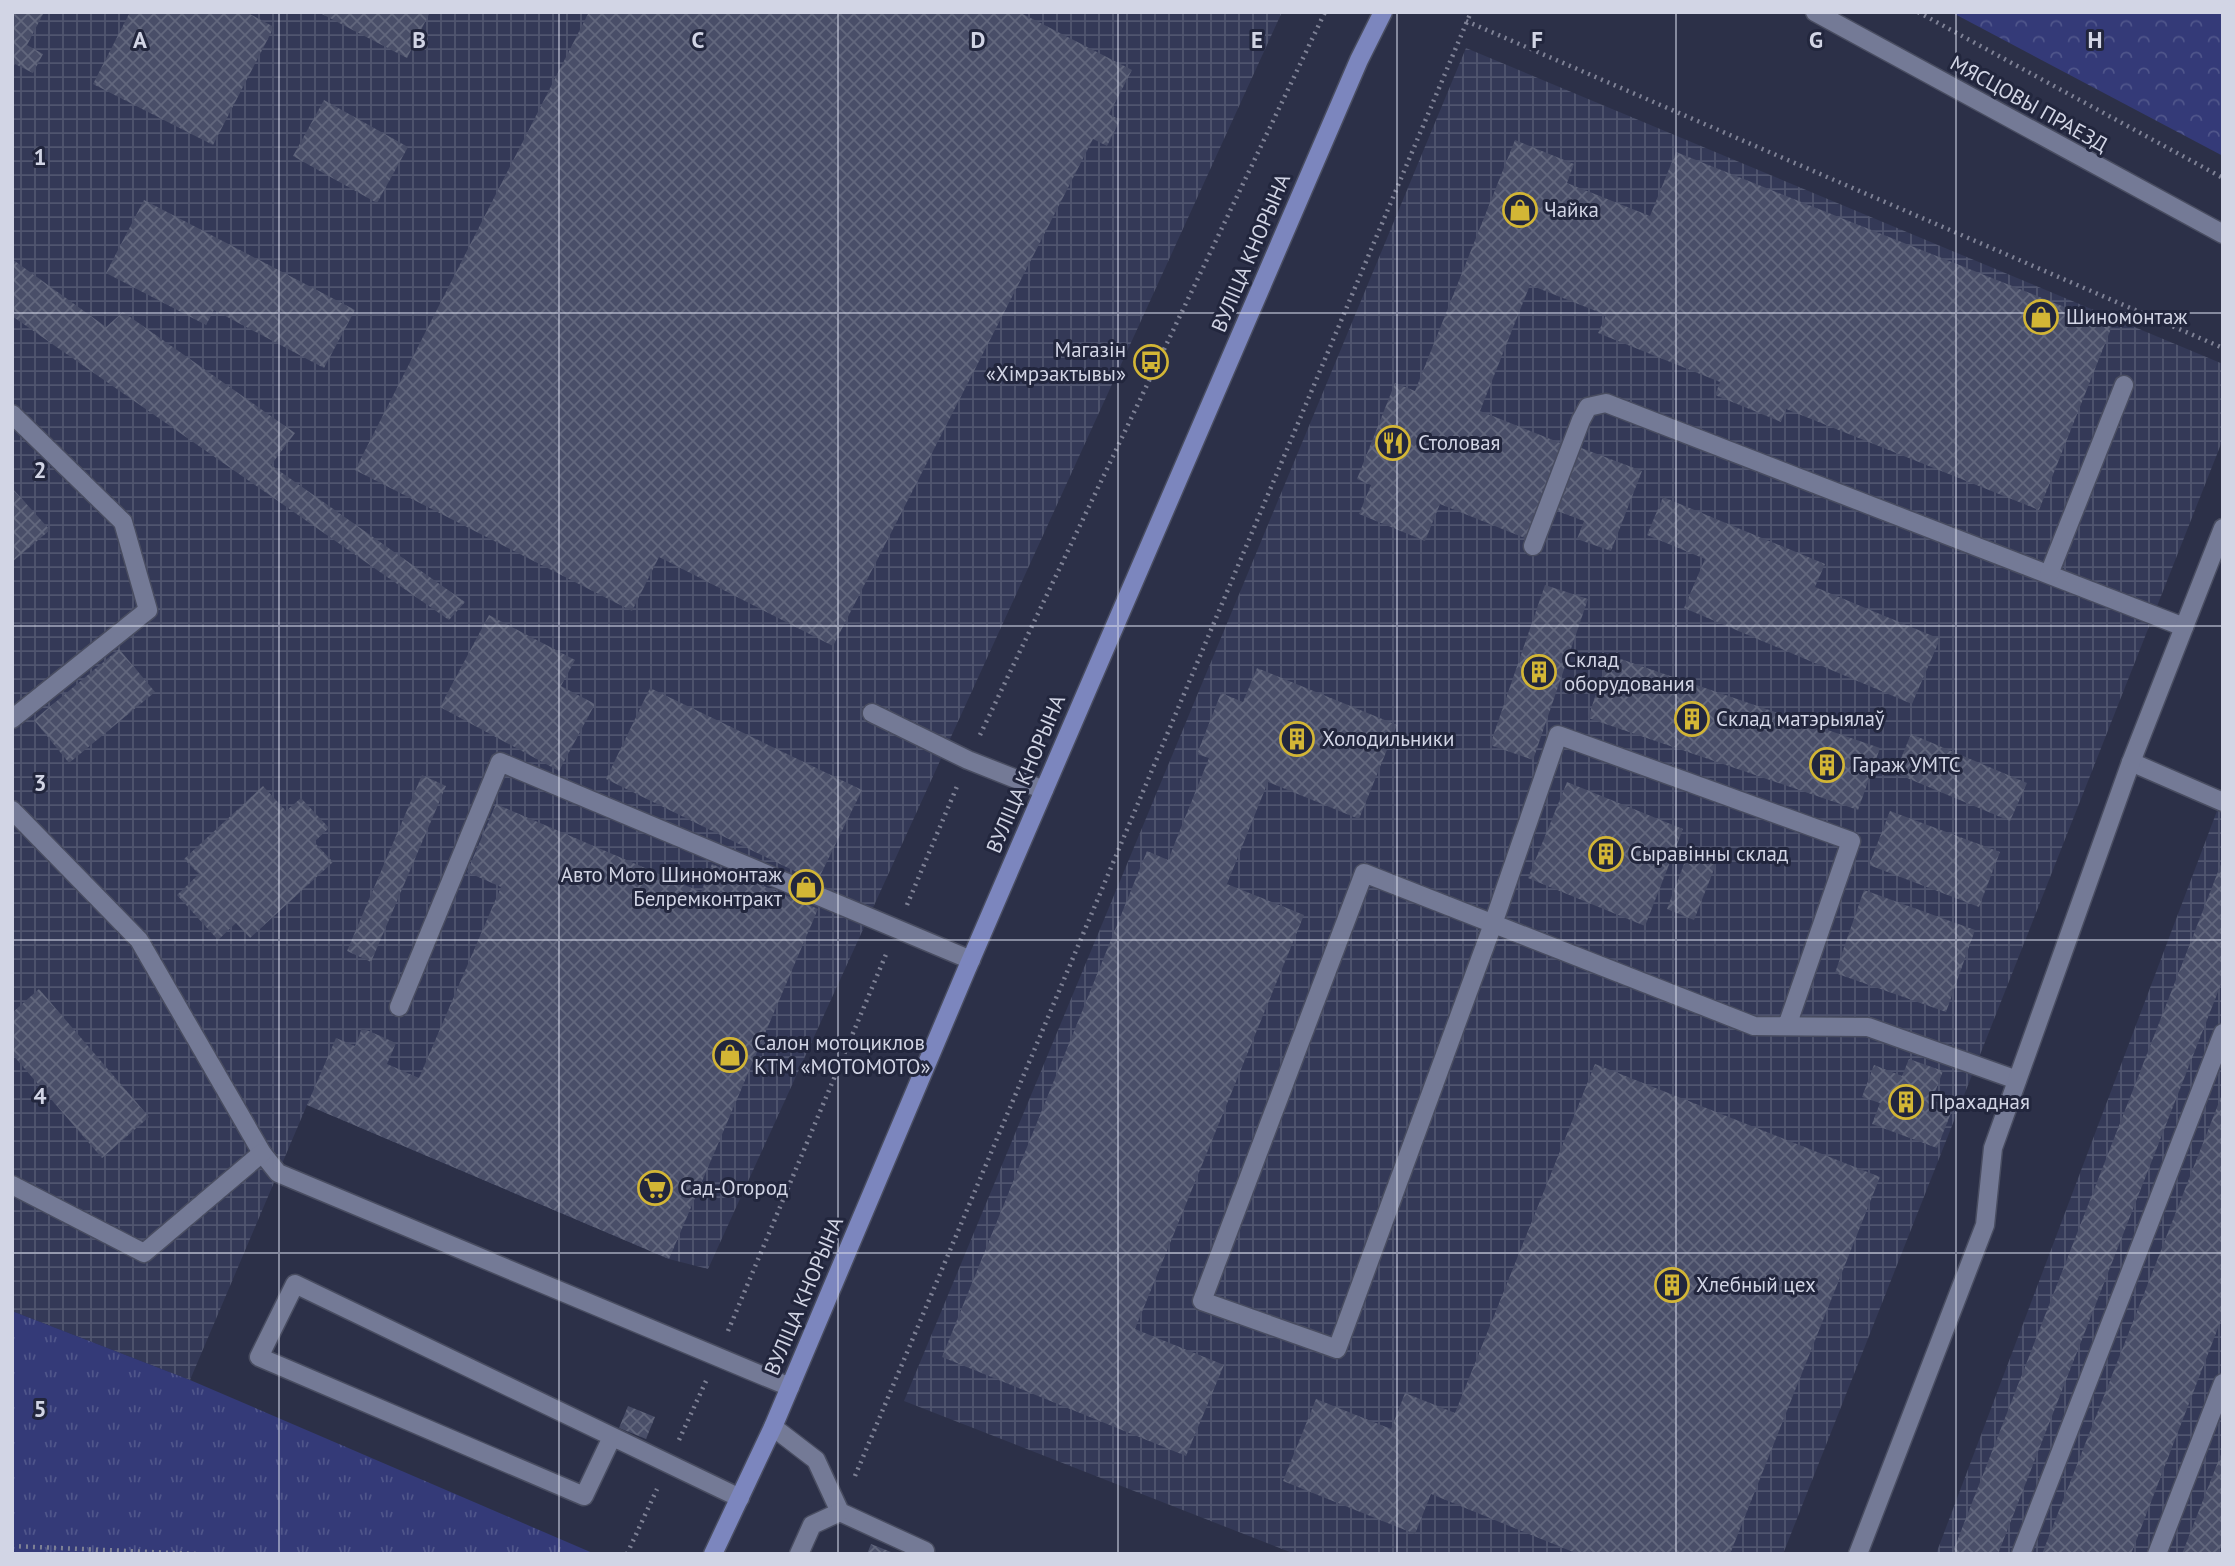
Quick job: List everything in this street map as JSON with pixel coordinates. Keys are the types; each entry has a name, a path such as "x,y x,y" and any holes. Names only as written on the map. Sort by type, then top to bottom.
{"main road":[{"name":"ВУЛІЦА КНОРЫНА","path":"713,1554 773,1427 1044,790 1353,73 1382,12"}],"street":[{"name":"МЯСЦОВЫ ПРАЕЗД","path":"1815,12 2223,234"},
{"path":"2049,574 2124,385"},
{"path":"1533,546 1581,420 1588,407 1605,402 2184,627"},
{"path":"12,414 123,522 148,610 12,719"},
{"path":"1858,1554 1986,1225 1993,1148 2132,762 2223,528"},
{"path":"872,713 968,760 1044,790"},
{"path":"1787,1026 1851,841 1558,735 1493,924 1337,1349 1202,1301 1364,873 1493,924 1754,1026 1868,1027 2017,1080"},
{"path":"398,1007 500,762 971,960"},
{"path":"2132,762 2223,802"},
{"path":"12,810 139,940 262,1153 278,1173 790,1387"},
{"path":"2021,1554 2223,1033"},
{"path":"12,1185 144,1253 262,1153"},
{"path":"612,1437 584,1496 259,1357 295,1284 740,1498"},
{"path":"2157,1554 2223,1383"},
{"path":"773,1427 816,1460 840,1512 925,1551"},
{"path":"799,1554 812,1525 840,1512"}],"path":[{"path":"840,1512 1471,12"},
{"path":"1918,12 2223,178"},
{"path":"1466,21 2223,348"},
{"path":"12,1546 197,1554"}],"shaded area":[{"path":"12,12 1282,12 708,1269 669,1259 307,1105 190,1380 12,1311"},
{"path":"1466,48 2223,364 2223,439 1783,1554 1295,1554 904,1401"},
{"path":"2223,795 2223,1554 1936,1554"}],"green space":[{"path":"1951,12 2223,12 2223,156"},
{"path":"12,1311 190,1380 595,1554 12,1554"}],"building":[{"path":"12,12 44,12 27,45 43,54 33,73 15,64 12,69"},
{"path":"130,12 246,12 274,27 213,145 93,84"},
{"path":"318,12 430,12 407,58"},
{"path":"589,12 1019,12 1132,70 1109,114 1120,120 1107,146 1093,139 833,646 659,557 632,611 355,470"},
{"path":"324,100 408,147 377,203 293,156"},
{"path":"1515,140 1574,164 1567,183 1650,216 1676,152 2112,326 2039,510 1786,409 1781,422 1715,395 1720,382 1598,333 1606,315 1530,285 1480,411 1568,446 1530,540 1440,504 1425,541 1359,514 1371,485 1357,479 1395,383 1415,391"},
{"path":"144,200 355,310 324,368 214,310 206,325 106,273"},
{"path":"12,259 106,327 123,312 295,433 271,465 465,602 449,620 12,316"},
{"path":"1576,446 1642,471 1611,551 1577,539 1584,521 1552,509"},
{"path":"12,488 50,530 12,562"},
{"path":"1663,497 1825,564 1815,587 1940,639 1912,704 1684,608 1705,559 1647,535"},
{"name":"Склад оборудования","path":"1545,585 1588,599 1533,760 1490,745"},
{"path":"489,615 575,660 561,686 595,704 559,771 440,707"},
{"path":"119,649 155,692 69,763 34,720"},
{"name":"Склад матэрыялаў","path":"1609,655 1880,748 1858,810 1588,718"},
{"path":"1257,668 1397,725 1359,819 1268,782 1227,884 1304,915 1135,1329 1224,1365 1186,1456 942,1357 1147,851 1168,860 1209,758 1197,754 1221,693 1243,702"},
{"path":"650,688 862,790 817,882 606,779"},
{"name":"Склад матэрыялаў","path":"1911,734 2027,783 2010,821 1895,773"},
{"path":"422,775 446,786 371,962 347,951"},
{"name":"Сыравінны склад","path":"1567,782 1683,829 1645,926 1528,878"},
{"path":"263,786 286,811 301,798 329,828 314,842 333,862 250,938 236,923 218,940 177,895 199,874 184,859"},
{"path":"496,804 701,892 712,864 818,909 669,1259 307,1105 336,1038 355,1046 362,1028 396,1043 387,1064 419,1078 501,887 467,872"},
{"path":"1890,811 2000,852 1979,907 1869,865"},
{"path":"1690,848 1718,859 1694,920 1667,909"},
{"path":"2223,859 2223,979 1998,1554 1952,1554"},
{"path":"1864,890 1975,930 1946,1012 1835,973"},
{"path":"39,989 149,1117 102,1158 12,1054 12,1013"},
{"name":"Прахадная","path":"1909,1059 1943,1071 1932,1100 1953,1108 1937,1148 1872,1124 1880,1103 1862,1097 1874,1065 1902,1076"},
{"name":"Хлебный цех","path":"1595,1064 1880,1177 1730,1554 1578,1554 1431,1494 1415,1534 1283,1481 1316,1399 1391,1429 1405,1393 1455,1413"},
{"path":"2223,1092 2223,1315 2131,1554 2042,1554"},
{"path":"628,1406 655,1417 646,1439 619,1428"},
{"path":"2223,1449 2223,1541 2218,1554 2182,1554"},
{"path":"871,1544 896,1554 867,1554"}],"place":[{"name":"Чайка","path":"1520,210"},
{"name":"Шиномонтаж","path":"2041,317"},
{"name":"Магазін «Хімрэактывы»","path":"1151,362"},
{"name":"Столовая","path":"1393,443"},
{"name":"Склад оборудования","path":"1539,672"},
{"name":"Склад матэрыялаў","path":"1692,719"},
{"name":"Холодильники","path":"1297,739"},
{"name":"Гараж УМТС","path":"1827,765"},
{"name":"Сыравінны склад","path":"1606,854"},
{"name":"Авто Мото Шиномонтаж Белремконтракт","path":"806,887"},
{"name":"Салон мотоциклов КТМ «МОТОМОТО»","path":"730,1055"},
{"name":"Прахадная","path":"1906,1102"},
{"name":"Сад-Огород","path":"655,1188"},
{"name":"Хлебный цех","path":"1672,1285"}]}
